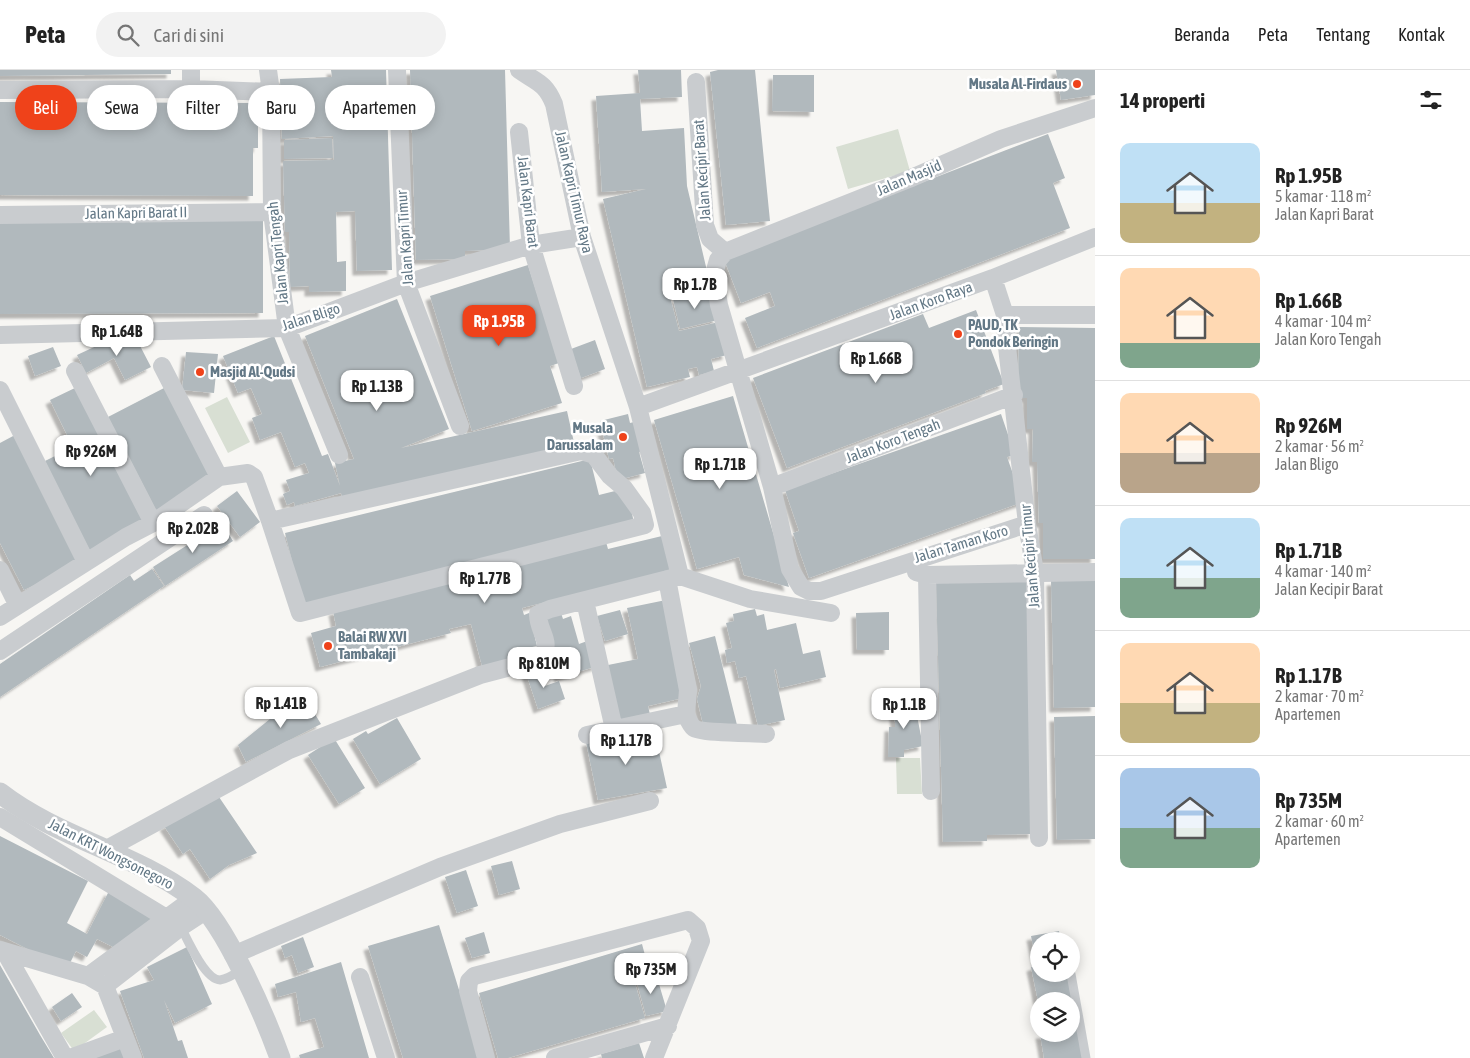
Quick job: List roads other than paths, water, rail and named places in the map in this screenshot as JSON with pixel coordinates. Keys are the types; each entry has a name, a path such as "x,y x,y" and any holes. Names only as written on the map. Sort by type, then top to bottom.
{"street":[{"path":"191,70 191,85"},
{"name":"Jalan Kapri Tengah","path":"268,70 270,85"},
{"name":"Jalan Kapri Timur","path":"398,70 406,283 460,426"},
{"name":"Jalan Kapri Timur Raya","path":"519,70 536,78 549,91 554,104 582,237 638,407 673,578 688,690 686,714"},
{"name":"Jalan Kecipir Barat","path":"696,82 705,225 710,239 725,252"},
{"path":"0,90 167,89"},
{"name":"Jalan Masjid","path":"725,252 909,179 1001,139 1095,108"},
{"name":"Jalan Kapri Tengah","path":"271,130 272,212 287,328 339,455"},
{"name":"Jalan Kapri Barat","path":"519,132 531,245 574,386"},
{"name":"Jalan Kapri Barat II","path":"0,215 272,212"},
{"name":"Jalan Bligo","path":"0,335 287,328 406,283 531,245 582,237"},
{"name":"Jalan Koro Raya","path":"638,407 993,278 1095,237"},
{"path":"725,252 718,260 714,274 720,305 772,487"},
{"name":"Jalan Kecipir Timur","path":"993,278 1005,315 1027,524 1035,572 1039,838"},
{"path":"1005,315 1095,315"},
{"path":"162,366 219,477"},
{"path":"75,371 153,523"},
{"path":"0,390 86,562"},
{"name":"Jalan Koro Tengah","path":"772,487 1014,394"},
{"path":"0,616 153,523 219,477 248,473 254,477 300,613 645,525 642,513 624,488 610,476 594,455 581,450 270,521"},
{"name":"Jalan Taman Koro","path":"772,487 790,569 801,587 809,591 821,591 895,565 1027,524"},
{"path":"0,651 204,515"},
{"name":"Jalan Taman Koro","path":"895,565 927,575 1095,572"},
{"path":"0,570 17,604"},
{"path":"927,575 931,790"},
{"path":"105,850 289,750 480,675 540,659 545,652 547,643 538,623 538,614 550,609 673,578 750,598 831,613"},
{"path":"585,600 614,729"},
{"path":"587,736 686,714 693,728 701,732 729,731 766,734"},
{"name":"Jalan KRT Wongsonegoro","path":"0,793 20,808 154,872 200,904 237,963 280,1058"},
{"path":"237,963 440,867 560,824 650,802"},
{"path":"0,817 174,923"},
{"path":"88,976 174,923 200,904"},
{"path":"486,1058 468,991 469,981 474,976 688,920 697,928 701,941 654,1058"},
{"path":"105,986 174,923"},
{"path":"2,951 88,976 105,986 133,1058"},
{"path":"2,951 66,1058"},
{"path":"360,977 386,1058"},
{"path":"555,1058 668,1026"},
{"path":"70,1058 125,1038"}],"lane":[{"path":"174,923 202,967 212,978 219,980 237,963"},
{"path":"1072,982 1086,1058"}],"place":[{"name":"Musala Al-Firdaus","path":"1077,84"},
{"name":"PAUD, TK Pondok Beringin","path":"958,334"},
{"name":"Masjid Al-Qudsi","path":"200,372"},
{"name":"Musala Darussalam","path":"623,437"},
{"name":"Balai RW XVI Tambakaji","path":"328,646"}]}
